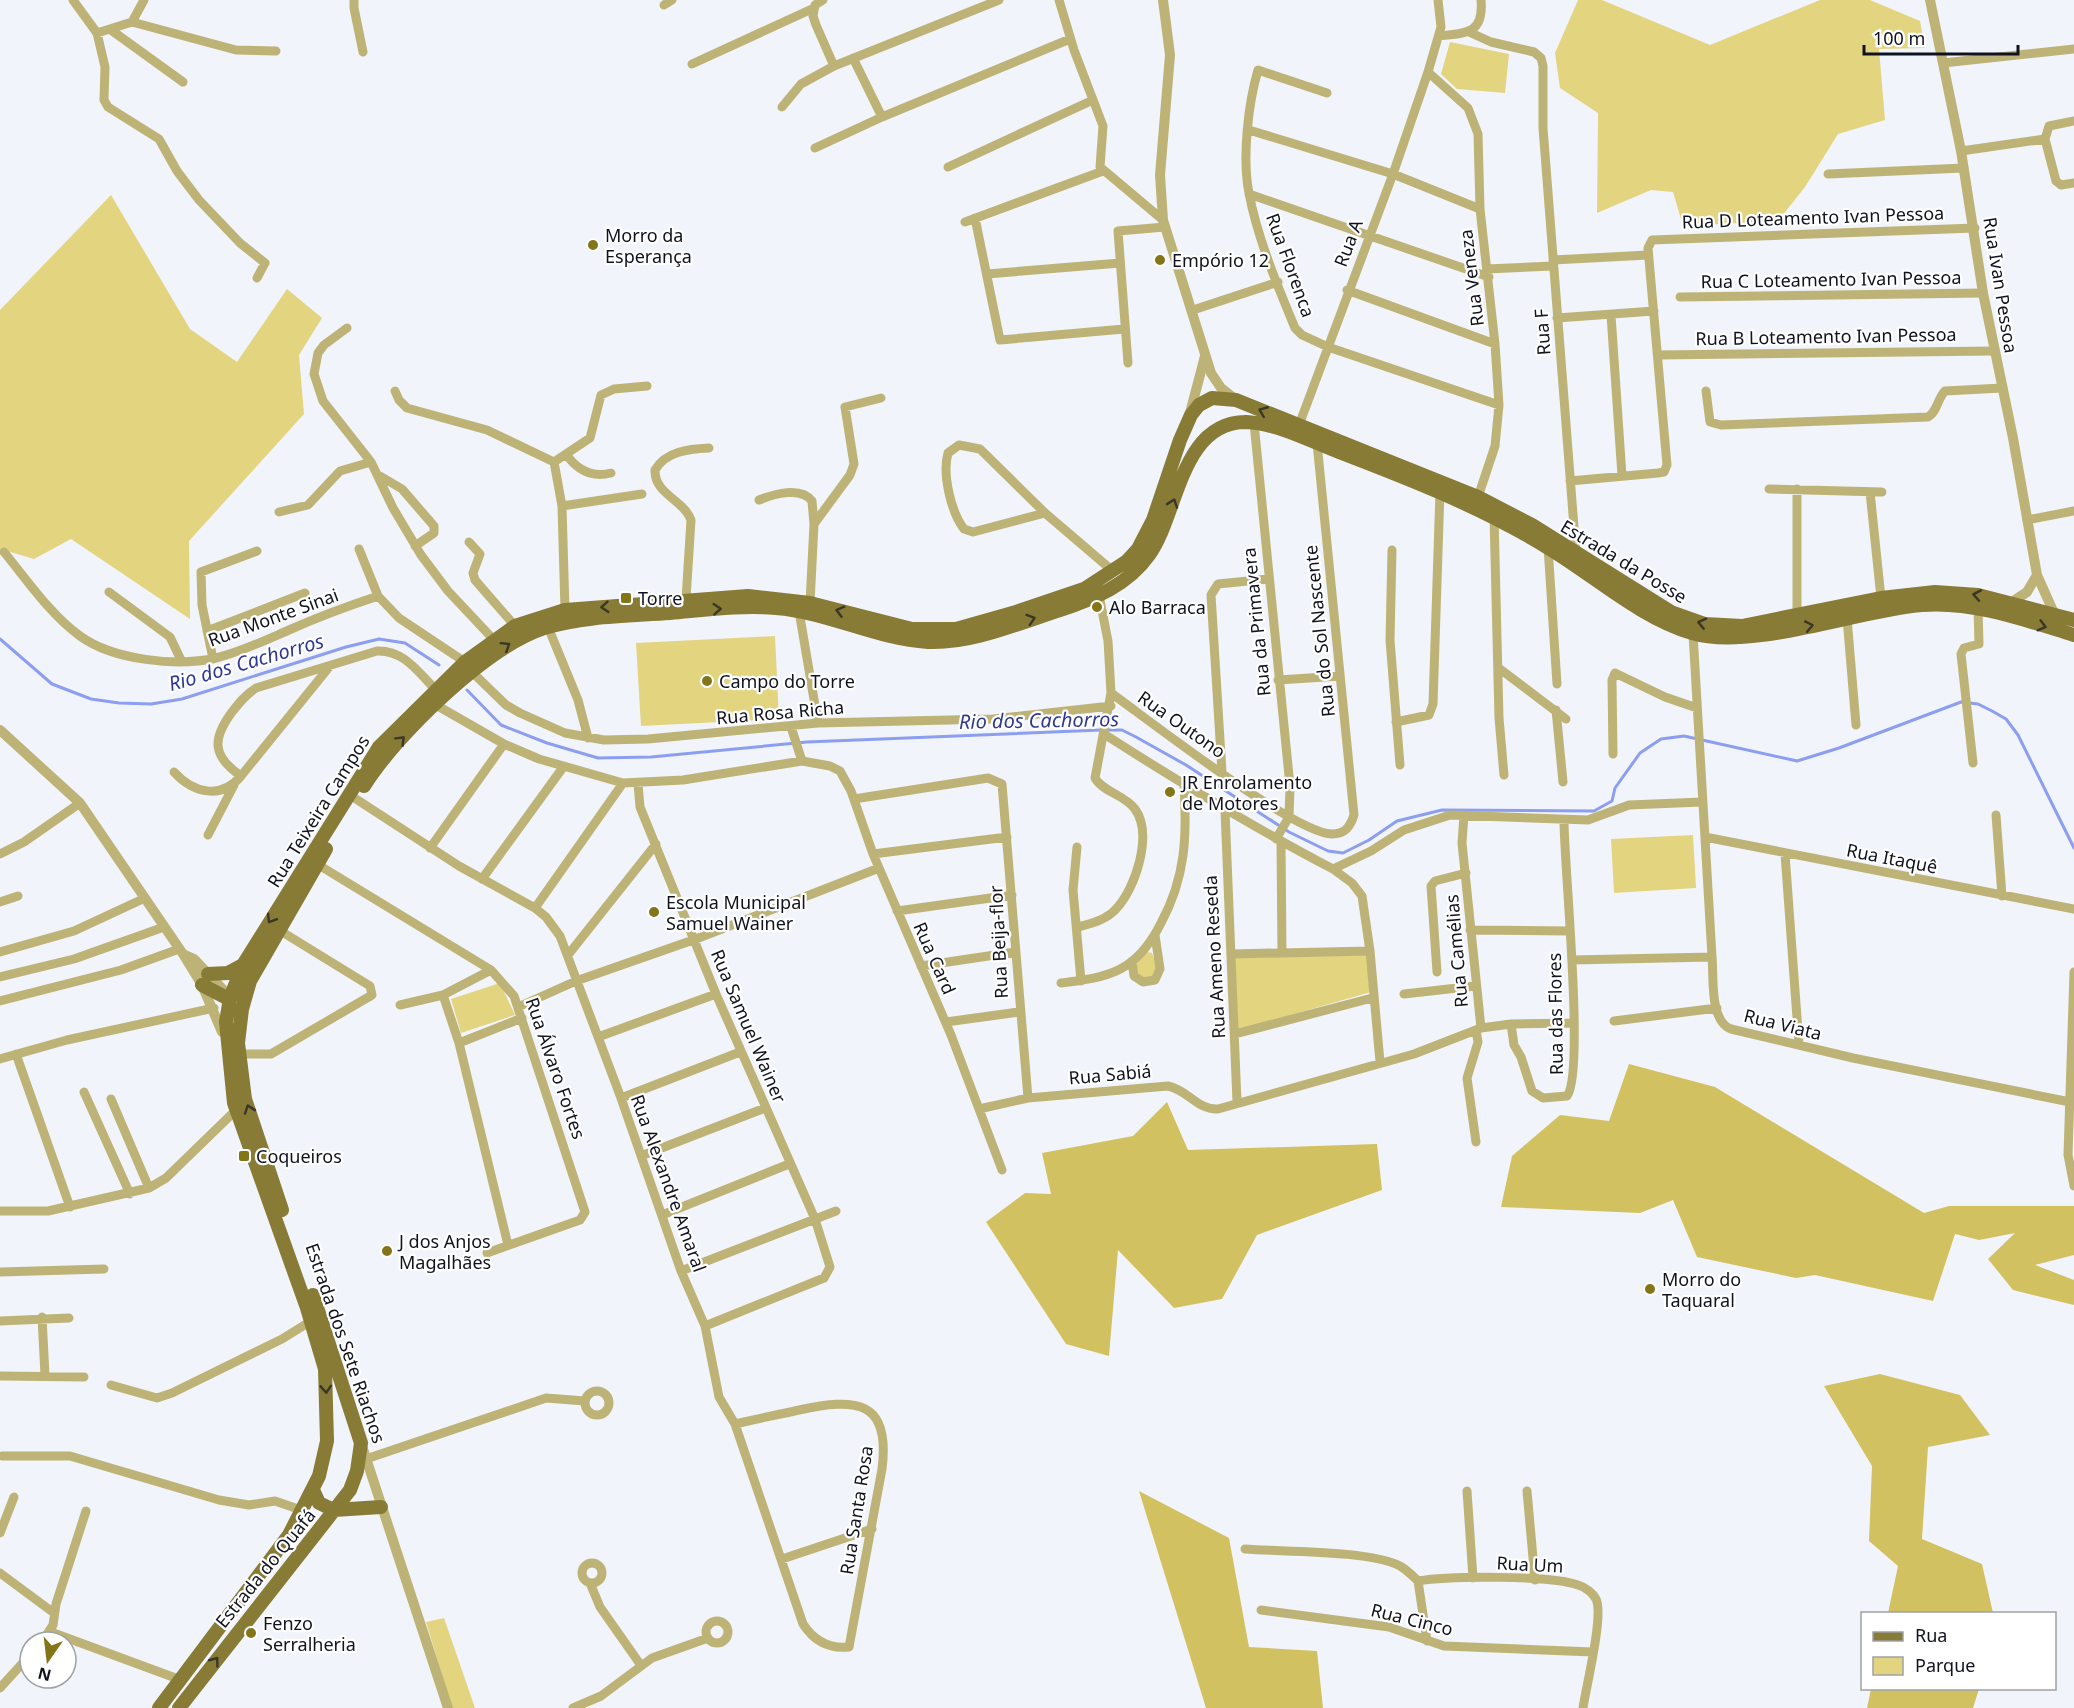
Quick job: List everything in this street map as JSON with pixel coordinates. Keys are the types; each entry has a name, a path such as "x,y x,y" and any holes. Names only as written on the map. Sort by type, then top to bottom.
{"main road":[{"name":"Estrada da Posse","path":"1188,422 1205,401 1220,397 1236,400 1478,497 1555,546 1655,616 1693,634 1740,637 1919,605 1947,604 1978,608 2074,635"},
{"path":"1235,424 1239,412 1236,400"},
{"path":"1188,422 1195,434 1204,441"},
{"name":"Rua Teixeira Campos","path":"233,1053 226,1022 230,998 243,965 371,758 388,735 469,667 494,640 515,626 565,610 748,596 912,630 945,630 990,620 1084,589 1114,572 1138,549 1154,520 1188,422"},
{"name":"Estrada da Posse","path":"1235,424 1254,423 1317,443 1440,491 1555,546 1576,553 1653,602 1689,620 1714,625 1742,626 1881,598 1950,592 2012,602 2074,620"},
{"name":"Rua Teixeira Campos","path":"469,667 520,637 548,627 594,619 734,608 805,607 876,632 928,642 951,640 1015,625 1099,595 1130,577 1150,554 1165,526 1186,465 1204,441 1235,424"},
{"name":"Rua Teixeira Campos","path":"248,986 356,800 388,752 436,705 441,689"},
{"path":"243,965 228,973 205,979 214,993 230,998 248,986"},
{"name":"Estrada dos Sete Riachos","path":"248,986 233,1053 236,1110 311,1321 325,1369 329,1425 324,1459 313,1490"},
{"name":"Estrada dos Sete Riachos","path":"233,1053 245,1099 362,1443"},
{"path":"329,1425 342,1421 356,1426"},
{"name":"Estrada do Quafá","path":"179,1708 334,1510 353,1482 362,1443"},
{"path":"313,1490 319,1503 334,1510 381,1507"},
{"name":"Estrada do Quafá","path":"159,1708 289,1535 313,1490"}],"street":[{"path":"73,0 97,33 105,67 104,100 108,107 159,139 177,171 199,200 240,243 265,263 257,278"},
{"path":"132,22 144,0"},
{"path":"354,0 363,52"},
{"path":"692,64 813,8 823,0"},
{"path":"782,107 801,84 834,66 999,0"},
{"path":"1059,0 1070,39 1102,126 1100,163 1103,171 1164,223"},
{"name":"Rua Teixeira Campos","path":"1163,0 1170,55 1161,175 1164,223 1193,310 1205,356 1215,380 1236,400"},
{"name":"Rua A","path":"1299,425 1347,290 1393,174 1428,72 1439,36 1438,0"},
{"path":"1439,36 1469,32 1474,29 1480,17 1481,0"},
{"name":"Rua Ivan Pessoa","path":"1930,0 1961,151 1975,228 1983,293 2037,575 2054,613"},
{"path":"813,8 816,25 834,66"},
{"path":"97,33 132,22 236,50 276,51"},
{"path":"111,30 183,82"},
{"name":"Rua F","path":"1469,32 1491,42 1537,54 1543,66 1544,128 1553,263 1576,553"},
{"path":"815,148 882,117 1070,39"},
{"path":"1943,63 2074,49"},
{"path":"853,58 882,117"},
{"name":"Rua Florenca","path":"1327,93 1258,70 1249,130 1247,161 1249,194 1295,328 1302,335 1328,347 1499,405"},
{"name":"Rua Veneza","path":"1428,72 1460,100 1474,119 1478,134 1480,209 1495,344 1499,405 1495,446 1478,497"},
{"path":"948,167 1093,100"},
{"path":"2070,183 2058,183 2052,175 2045,139 2046,130 2055,125 2074,121"},
{"path":"1249,130 1393,174 1480,209"},
{"path":"1961,151 2045,139"},
{"path":"1828,174 1964,168"},
{"path":"965,222 1103,171"},
{"path":"1249,194 1488,273 1553,263 1648,255 1666,469 1658,474 1570,481"},
{"path":"975,218 1000,340 1125,329"},
{"path":"1128,363 1118,231 1164,223"},
{"name":"Rua D Loteamento Ivan Pessoa","path":"1648,255 1648,248 1652,240 1975,228"},
{"path":"987,274 1120,263"},
{"path":"1193,310 1278,282"},
{"path":"1347,290 1495,344"},
{"name":"Rua C Loteamento Ivan Pessoa","path":"1680,297 1983,293"},
{"path":"1557,318 1654,311"},
{"path":"1611,315 1622,476"},
{"path":"347,328 324,345 318,353 314,374 323,401 380,476 389,500 415,546 448,591 494,640"},
{"name":"Rua B Loteamento Ivan Pessoa","path":"1658,355 1994,351"},
{"name":"Rua Teixeira Campos","path":"1188,422 1205,356"},
{"path":"554,462 590,438 596,424 596,409 602,395 614,388 647,386"},
{"path":"1706,391 1710,422 1721,425 1928,417 1934,413 1939,397 1945,391 2002,388"},
{"path":"395,391 399,400 407,408 488,430 554,462"},
{"path":"814,524 853,470 855,458 845,407 880,398"},
{"name":"Rua da Primavera","path":"1254,423 1290,786 1288,819"},
{"name":"Rua do Sol Nascente","path":"1317,443 1354,815"},
{"path":"1045,513 973,532 962,526 949,486 945,460 948,453 959,445 980,449 1045,513 1114,572"},
{"path":"686,599 691,520 685,510 664,491 656,479 655,470 664,458 673,454 709,447"},
{"path":"566,454 572,462 586,472 611,473"},
{"path":"279,512 308,505 340,471 371,462"},
{"path":"554,462 561,506 565,610"},
{"path":"380,476 402,489 434,526 434,533 415,546"},
{"path":"1769,489 1882,492"},
{"path":"1797,489 1797,616"},
{"path":"1396,722 1429,716 1433,704 1440,491"},
{"path":"1870,492 1881,598"},
{"path":"561,506 642,494"},
{"path":"759,500 780,494 805,494 812,501 814,524 805,607 818,723"},
{"path":"2027,519 2074,511"},
{"path":"1494,516 1500,669 1499,718 1504,775"},
{"path":"1557,684 1555,546 1574,533"},
{"path":"469,542 480,554 473,573 474,580 515,626"},
{"path":"359,549 378,596"},
{"path":"1392,550 1390,640 1400,765"},
{"path":"213,659 202,605 201,572 257,551"},
{"name":"Rua Monte Sinai","path":"4,552 61,621 97,647 132,658 213,659 378,596"},
{"path":"2012,602 2027,592 2037,575"},
{"path":"1222,772 1211,599 1214,586 1268,579"},
{"path":"108,592 170,637 181,660"},
{"path":"207,631 306,593"},
{"path":"1078,927 1096,922 1115,910 1126,893 1143,850 1143,824 1137,810 1128,800 1101,785 1095,778 1109,718 1112,693 1108,641 1099,595"},
{"name":"Rua Rosa Richa","path":"378,596 399,618 469,667 506,705 565,733 588,738 648,739 793,732 818,723 993,719 1111,706"},
{"path":"1973,762 1960,654 1964,648 1980,644 1978,608"},
{"path":"1847,618 1856,725"},
{"path":"548,627 578,700 588,738"},
{"path":"1614,1022 1717,1008 1693,634"},
{"path":"238,779 224,762 217,744 222,727 248,692 386,651 404,657 441,689"},
{"path":"208,835 238,779 330,666"},
{"path":"1500,669 1566,719"},
{"path":"1613,754 1612,680 1615,673 1665,697 1697,708"},
{"path":"1278,680 1340,676"},
{"name":"Rua Outono","path":"1112,693 1288,819 1330,834 1346,831 1354,815"},
{"path":"436,705 504,744 564,766 622,783 683,780 801,759 793,732"},
{"path":"1556,710 1563,782"},
{"path":"0,730 81,803 181,952 205,979 213,1008 233,1053 272,1054 372,994 370,986 279,930"},
{"path":"1104,732 1225,811 1333,869 1352,883 1362,896 1370,951 1372,998 1380,1062"},
{"path":"430,848 504,744"},
{"name":"Rua Card","path":"801,759 830,766 843,776 855,799 873,854 945,1022 1002,1170"},
{"path":"482,879 564,766"},
{"path":"174,772 187,784 208,792 219,792 238,779"},
{"name":"Rua Beija-flor","path":"855,799 988,778 1002,784 1019,1012 1028,1098"},
{"path":"535,908 622,783"},
{"name":"Rua Samuel Wainer","path":"638,784 640,807 696,939 740,1052 815,1219 830,1267 824,1278 705,1326"},
{"path":"1061,983 1081,981 1107,974 1132,961 1155,935 1179,884 1185,855 1184,785"},
{"name":"Rua Alexandre Amaral","path":"356,800 430,848 535,908 553,925 568,955 681,1271 705,1326 716,1386 735,1424 809,1633 831,1646 849,1647"},
{"path":"1333,869 1421,822 1450,815 1564,821 1598,818 1629,806 1702,802"},
{"path":"0,854 24,842 81,803"},
{"name":"Rua Ameno Reseda","path":"1225,811 1237,1102"},
{"name":"Rua Camélias","path":"1464,815 1462,843 1479,1029 1512,1024 1574,1023"},
{"path":"1996,815 2002,896"},
{"path":"1282,953 1279,839 1288,819"},
{"name":"Rua das Flores","path":"1512,1024 1514,1045 1532,1091 1543,1098 1563,1097 1572,1088 1574,1023 1564,821"},
{"path":"873,854 1007,837"},
{"name":"Rua Itaquê","path":"1705,837 2074,909"},
{"path":"568,955 656,844"},
{"path":"1077,847 1073,890 1081,981"},
{"path":"1785,854 1799,1045"},
{"name":"Rua Álvaro Fortes","path":"317,864 491,970 506,984 518,1007 586,1206 584,1216 580,1220 508,1245"},
{"path":"518,1007 576,981 696,939 879,868"},
{"path":"1437,972 1431,886 1435,881 1466,873"},
{"path":"897,911 1012,895"},
{"path":"0,902 18,896"},
{"path":"0,952 74,931 145,898"},
{"path":"0,977 100,951 164,927"},
{"path":"1470,930 1569,931"},
{"path":"1132,961 1134,976 1143,982 1155,980 1160,969 1155,935"},
{"path":"1231,954 1370,951"},
{"path":"0,1000 122,970 181,952"},
{"path":"921,966 1015,952"},
{"path":"1572,960 1712,957"},
{"path":"400,1005 442,995 491,970"},
{"path":"2074,972 2068,1155 2074,1186"},
{"path":"1404,993 1475,986"},
{"path":"598,1037 716,994"},
{"path":"442,995 459,1043 508,1245 487,1253"},
{"path":"230,998 241,1016"},
{"path":"1235,1034 1372,998"},
{"path":"0,1059 67,1040 213,1008"},
{"name":"Rua Viata","path":"1717,1008 1726,1027 1799,1045 2070,1102"},
{"path":"945,1022 1019,1012"},
{"path":"459,1043 522,1018"},
{"path":"1476,1142 1467,1077 1478,1042 1479,1029"},
{"name":"Rua Sabiá","path":"979,1108 1028,1098 1168,1086 1183,1090 1204,1108 1218,1108 1434,1047 1479,1029"},
{"path":"621,1098 740,1052"},
{"path":"16,1054 70,1207"},
{"path":"84,1092 130,1194"},
{"path":"111,1100 149,1188"},
{"path":"641,1156 765,1108"},
{"path":"0,1211 38,1213 149,1188 165,1178 236,1110"},
{"path":"662,1215 789,1164"},
{"path":"681,1271 836,1211"},
{"path":"0,1272 104,1269"},
{"path":"42,1317 45,1375"},
{"path":"0,1321 42,1317 69,1318"},
{"path":"111,1385 157,1398 172,1393 282,1339 311,1321"},
{"path":"0,1376 84,1377"},
{"path":"366,1459 546,1398 585,1401"},
{"name":"Rua Santa Rosa","path":"735,1424 832,1403 850,1404 866,1409 876,1418 885,1445 872,1529 849,1647"},
{"name":"Estrada dos Sete Riachos","path":"362,1443 448,1708"},
{"path":"2,1456 70,1456 219,1500 249,1504 275,1501 304,1510"},
{"path":"1467,1491 1473,1578"},
{"path":"1527,1491 1535,1580"},
{"path":"0,1533 14,1497"},
{"path":"51,1630 54,1613 86,1511"},
{"path":"782,1559 872,1529"},
{"path":"1245,1549 1382,1560 1399,1566 1418,1581 1427,1641"},
{"path":"0,1573 54,1613"},
{"name":"Rua Um","path":"1418,1581 1473,1578 1535,1580 1578,1585 1596,1599 1598,1616 1583,1708"},
{"path":"590,1583 600,1607 640,1664"},
{"name":"Rua Cinco","path":"1261,1610 1389,1627 1444,1647 1593,1652"},
{"path":"573,1708 601,1696 640,1664 665,1652 708,1638"},
{"path":"78,1642 181,1680"},
{"path":"0,1688 4,1676 18,1665"}],"green space":[{"path":"1578,0 1602,0 1710,45 1820,0 1870,0 1920,21 1925,48 1879,49 1885,120 1838,134 1805,187 1778,221 1683,226 1673,192 1651,190 1597,213 1598,113 1560,88 1555,53"},
{"path":"1450,42 1509,54 1505,93 1457,89 1441,74"},
{"path":"111,195 190,329 237,362 287,289 322,318 299,355 304,414 189,541 190,619 71,539 34,559 0,549 0,310"},
{"name":"Campo do Torre","path":"775,636 779,719 641,726 636,643"},
{"path":"1693,835 1696,888 1614,893 1611,839"},
{"path":"1369,951 1371,992 1238,1030 1234,956"},
{"path":"1147,952 1152,953 1156,965 1155,977 1143,980 1138,973 1136,962"},
{"path":"500,983 515,1015 461,1033 451,999"},
{"path":"444,1618 475,1708 452,1708 426,1622"}],"shaded area":[{"path":"1629,1064 1715,1087 1924,1213 1949,1206 2074,1206 2074,1255 2035,1265 2074,1280 2074,1305 2013,1290 1988,1259 2015,1233 1979,1240 1955,1234 1933,1301 1815,1275 1796,1278 1697,1257 1673,1200 1640,1213 1501,1207 1512,1156 1560,1115 1609,1121"},
{"path":"1167,1102 1188,1150 1377,1144 1382,1190 1257,1235 1222,1299 1174,1308 1118,1250 1109,1356 1066,1344 986,1222 1025,1193 1051,1194 1042,1153 1133,1136"},
{"path":"1880,1374 1960,1395 1990,1435 1928,1447 1922,1539 1982,1564 1993,1612 1888,1612 1898,1566 1869,1541 1872,1466 1824,1386"},
{"path":"1139,1491 1229,1538 1249,1647 1317,1651 1323,1708 1206,1708"},
{"path":"1871,1690 1979,1690 1973,1708 1867,1708"}],"waterway":[{"name":"Rio dos Cachorros","path":"0,639 52,684 91,699 119,703 151,704 182,699 346,647 379,639 405,643 439,665"},
{"name":"Rio dos Cachorros","path":"467,690 501,725 547,743 598,758 651,757 807,742 1101,730"},
{"name":"Rio dos Cachorros","path":"1107,730 1122,730 1136,737 1186,765 1289,832 1328,851 1343,853 1369,840 1397,821 1442,810 1594,811 1612,801 1615,788 1640,753 1661,739 1684,736 1797,761 1839,748 1961,702 1978,704 2006,719 2018,735 2074,848"}],"place":[{"name":"Morro da Esperança","path":"593,245"},
{"name":"Empório 12","path":"1160,260"},
{"name":"Torre","path":"626,598"},
{"name":"Alo Barraca","path":"1097,607"},
{"name":"Campo do Torre","path":"707,681"},
{"name":"JR Enrolamento de Motores","path":"1170,792"},
{"name":"Escola Municipal Samuel Wainer","path":"654,912"},
{"name":"Coqueiros","path":"244,1156"},
{"name":"J dos Anjos Magalhães","path":"387,1251"},
{"name":"Morro do Taquaral","path":"1650,1289"},
{"name":"Fenzo Serralheria","path":"251,1633"}]}
